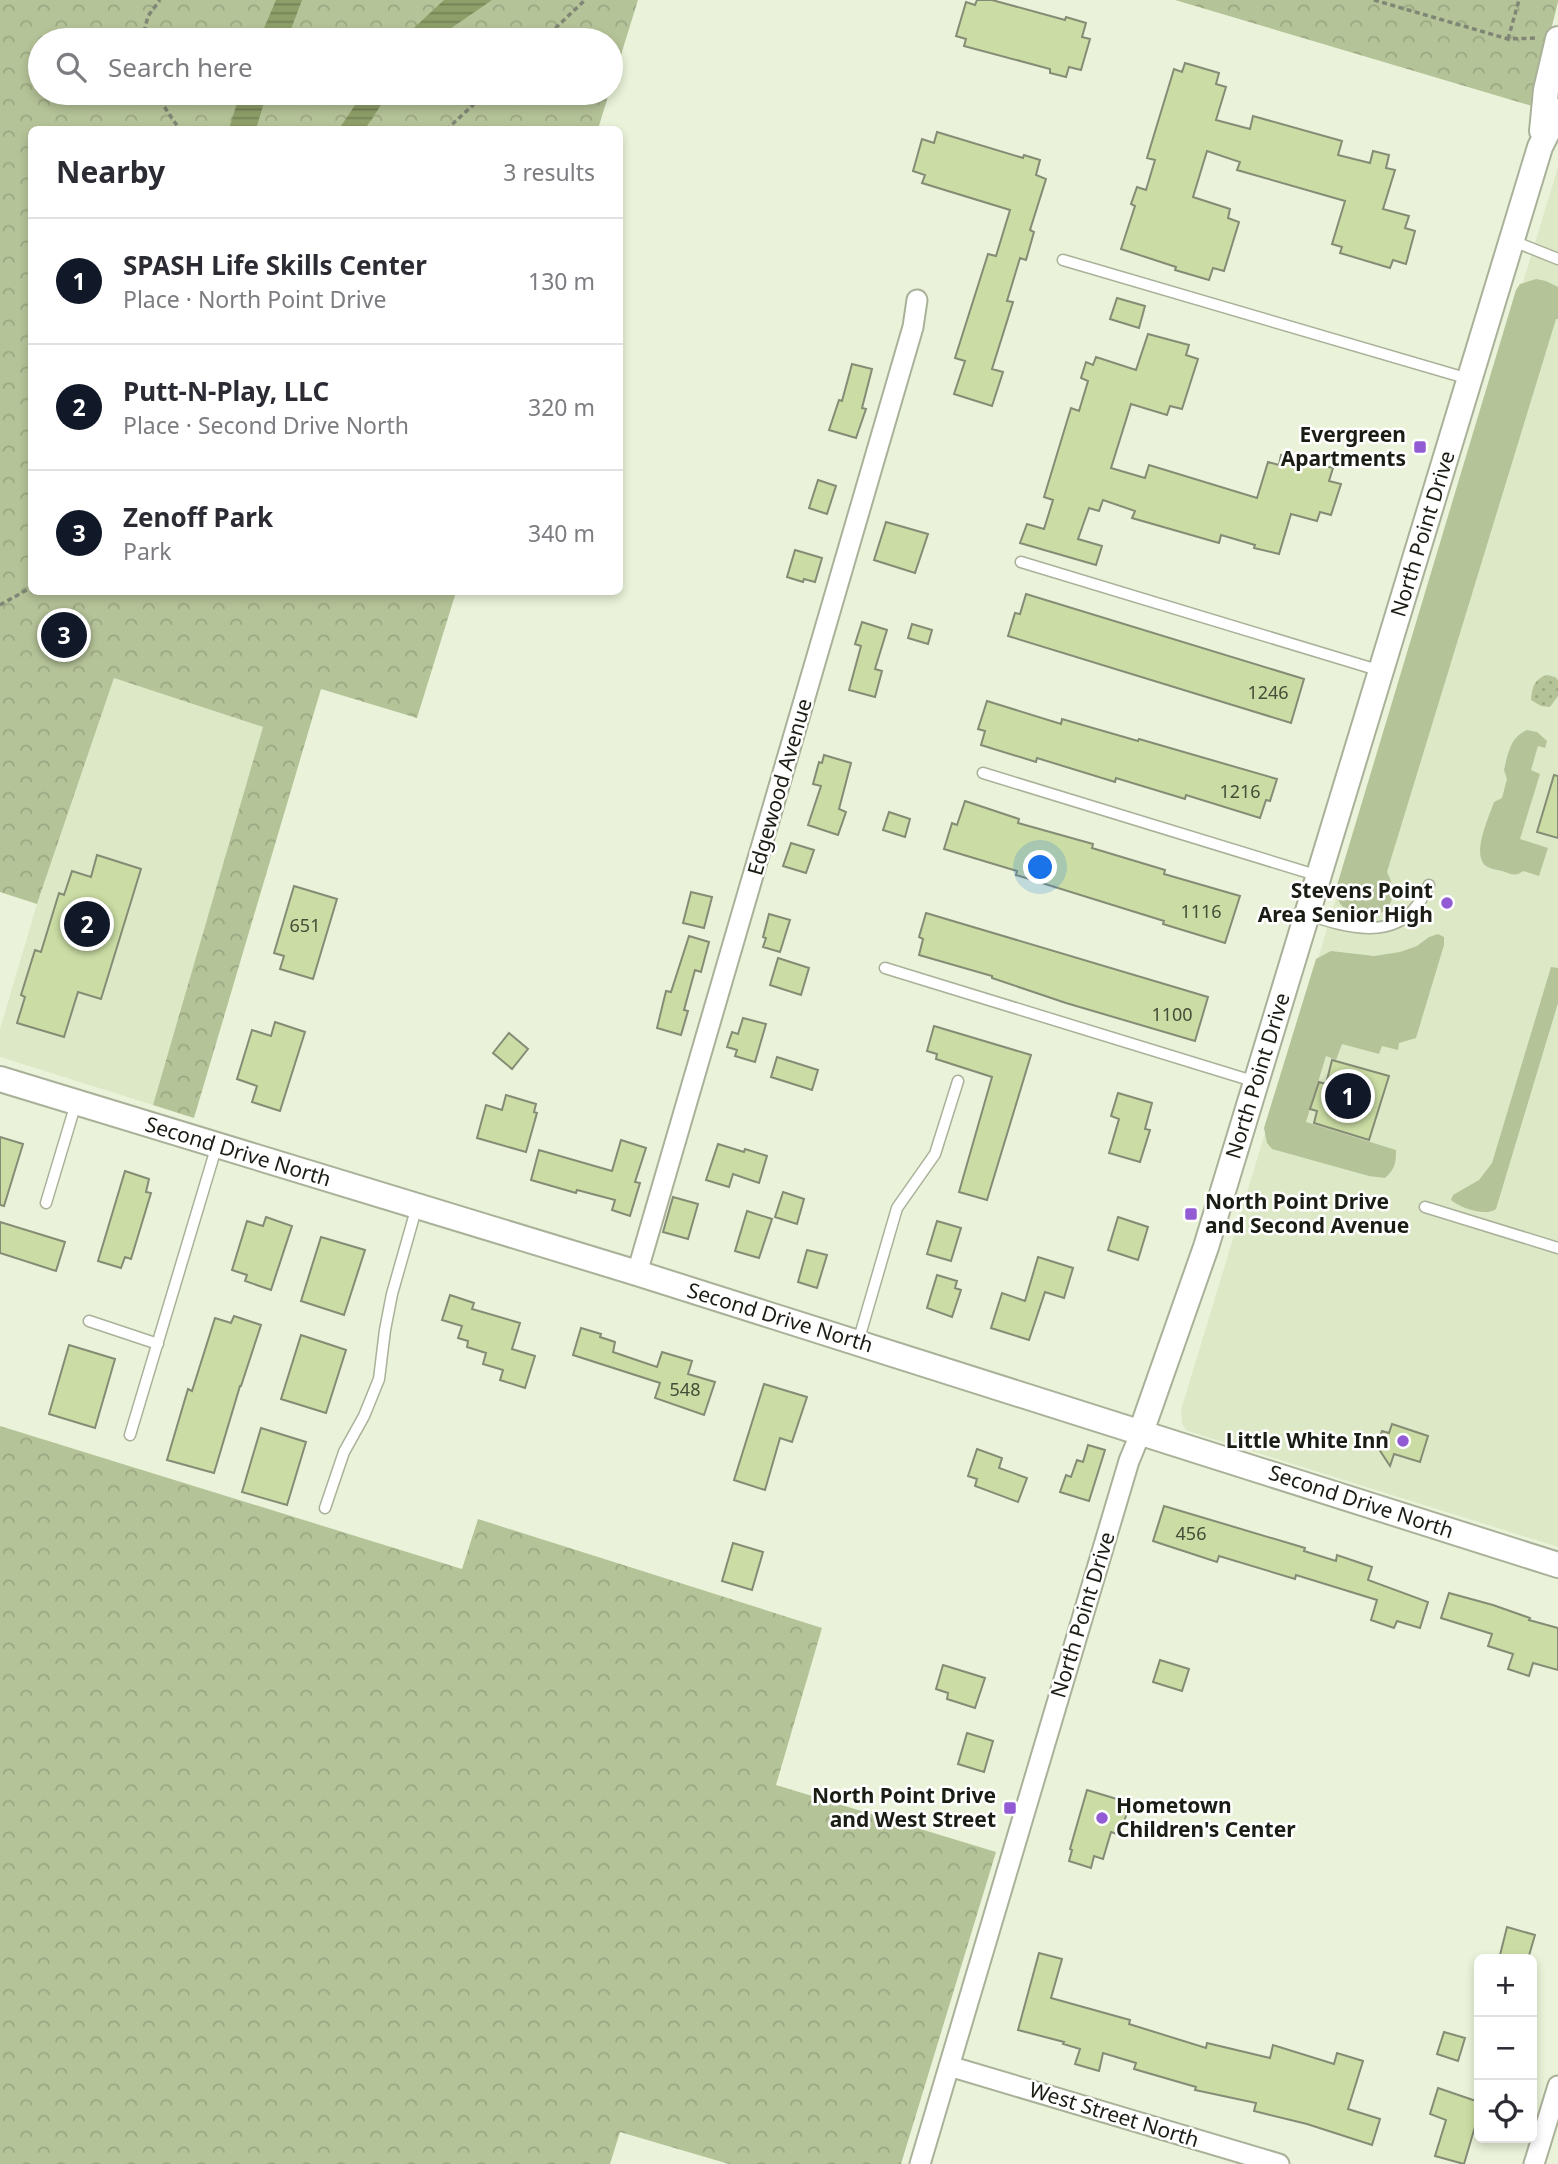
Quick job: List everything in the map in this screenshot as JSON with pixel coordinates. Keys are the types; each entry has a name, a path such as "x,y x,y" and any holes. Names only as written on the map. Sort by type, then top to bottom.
{"street":[{"name":"North Point Drive","path":"1540,147 1549,39"},
{"name":"North Point Drive","path":"920,2164 1129,1461 1142,1432 1206,1247 1540,147 1558,111"},
{"name":"Edgewood Avenue","path":"637,1273 913,327 917,300"},
{"name":"Second Drive North","path":"0,1079 637,1273 1558,1565"},
{"name":"West Street North","path":"949,2066 1279,2164"},
{"path":"1534,2164 1558,2086"}],"lane":[{"path":"1511,241 1558,259"},
{"path":"1063,260 1469,379"},
{"path":"1021,562 1381,671"},
{"path":"983,772 1319,876"},
{"path":"1307,915 1365,929 1395,924 1408,916 1429,885"},
{"path":"886,968 1256,1082"},
{"path":"858,1342 897,1208 934,1154 958,1081"},
{"path":"46,1203 76,1103"},
{"path":"130,1435 217,1145"},
{"path":"325,1508 344,1452 364,1416 379,1379 392,1294 418,1206"},
{"path":"1425,1207 1558,1248"},
{"path":"89,1321 158,1344"}],"path":[{"path":"145,28 148,16 160,0"},
{"path":"555,28 584,0"},
{"path":"1374,0 1508,38 1532,36 1549,39"},
{"path":"1508,38 1519,0"},
{"path":"163,105 177,126"},
{"path":"450,126 473,105"},
{"path":"0,606 28,589"}],"shaded area":[{"path":"276,0 302,0 292,28 264,28"},
{"path":"444,0 492,0 451,28 414,28"},
{"path":"236,105 263,105 257,126 230,126"},
{"path":"355,105 381,105 367,126 341,126"},
{"name":"Stevens Point Area Senior High","path":"1558,167 1558,1547 1197,1434 1186,1430 1182,1424 1181,1410"},
{"path":"114,678 264,727 153,1105 0,1057 0,1029 37,904"}],"green space":[{"path":"0,0 638,0 623,48 623,28 28,28 28,105 605,105 599,126 28,126 28,595 455,595 417,718 321,689 194,1118 153,1105 263,727 114,678 37,904 0,892"},
{"path":"1175,0 1558,0 1558,2 1532,106"},
{"path":"1536,279 1558,287 1558,319 1387,872 1392,886 1392,897 1382,912 1373,916 1352,913 1342,905 1335,892 1516,290 1520,284"},
{"path":"1547,675 1558,680 1558,696 1550,707 1541,706 1531,700 1534,684"},
{"path":"1527,730 1537,732 1547,741 1545,748 1538,746 1531,770 1540,774 1520,839 1548,848 1539,876 1523,871 1513,874 1490,868 1482,861 1480,853 1482,835 1494,802 1502,798 1507,779 1504,770 1511,747 1517,737"},
{"path":"1438,934 1444,937 1444,945 1416,1038 1399,1043 1398,1050 1382,1046 1379,1054 1342,1044 1336,1060 1326,1056 1306,1122 1396,1150 1391,1172 1385,1178 1369,1176 1272,1149 1267,1143 1264,1128 1316,959 1331,951 1374,956 1400,952"},
{"path":"1551,967 1558,968 1558,1003 1496,1209 1480,1212 1461,1206 1451,1200 1453,1195 1479,1180 1492,1163"},
{"path":"0,1426 462,1569 478,1519 822,1628 776,1785 996,1852 901,2164 729,2164 620,2132 610,2164 0,2164"}],"building":[{"path":"977,0 992,0 1086,23 1082,37 1090,39 1081,70 1069,67 1066,77 1050,73 1050,69 964,46 966,39 956,36 966,2 975,5"},
{"path":"1185,63 1219,73 1216,84 1226,87 1216,120 1250,129 1253,116 1342,141 1338,155 1370,163 1373,151 1389,155 1386,168 1395,170 1383,209 1409,216 1405,228 1415,231 1406,264 1393,260 1390,268 1340,253 1342,247 1332,244 1345,201 1237,170 1240,162 1207,151 1193,197 1230,209 1228,218 1239,222 1224,271 1213,268 1209,280 1121,249 1135,206 1131,204 1137,187 1146,190 1155,160 1147,158 1174,69 1182,72"},
{"path":"937,132 1023,158 1024,155 1040,160 1036,175 1046,179 1030,230 1034,232 1026,260 1020,258 1007,301 1013,302 992,369 1003,372 992,406 954,394 965,361 955,358 988,254 996,256 1010,210 922,183 925,175 913,171 922,139 934,143"},
{"path":"1117,298 1145,306 1139,328 1110,319"},
{"path":"1148,334 1189,345 1186,355 1198,359 1182,409 1170,406 1167,415 1131,404 1111,468 1145,478 1149,465 1257,498 1268,462 1279,465 1281,455 1333,468 1329,481 1341,484 1331,515 1320,512 1317,521 1291,514 1279,554 1221,535 1219,543 1132,518 1135,511 1103,500 1099,511 1089,508 1078,539 1102,546 1096,565 1020,543 1027,524 1044,529 1053,500 1044,497 1071,408 1079,411 1088,381 1081,378 1086,362 1093,365 1096,357 1136,370"},
{"path":"852,364 872,369 862,408 866,409 856,438 829,430 839,400 842,401"},
{"path":"818,480 836,486 827,514 809,508"},
{"path":"886,522 928,534 915,573 874,560"},
{"path":"795,550 822,558 815,582 804,579 803,582 787,577"},
{"path":"1026,594 1304,679 1291,723 1008,636 1015,613 1020,614"},
{"path":"862,622 887,630 875,669 882,671 875,697 849,690 861,646 855,644"},
{"path":"912,624 932,630 928,644 908,638"},
{"path":"987,701 1061,724 1062,719 1277,779 1270,801 1266,800 1260,818 1186,795 1185,799 1116,778 1115,782 1037,758 1036,762 981,745 985,731 978,729"},
{"path":"824,755 851,763 839,809 846,812 838,835 808,825 821,786 813,784 819,762 822,763"},
{"path":"1554,775 1558,776 1558,838 1537,832"},
{"path":"965,801 1019,819 1018,823 1093,844 1092,848 1165,870 1164,874 1240,896 1225,943 1016,875 1017,871 944,849 952,823 957,825"},
{"path":"889,812 910,819 905,837 883,830"},
{"path":"791,843 814,850 806,873 783,866"},
{"path":"97,855 141,869 101,999 78,992 64,1037 17,1023 25,997 21,995 35,950 41,952 59,893 64,895 72,871 91,877"},
{"path":"294,886 337,899 313,979 280,969 284,956 274,953"},
{"path":"691,892 712,897 704,928 683,923"},
{"path":"926,913 1208,997 1195,1041 919,955 923,939 919,937"},
{"path":"769,914 790,920 780,952 763,947"},
{"path":"689,936 709,942 701,972 695,970 684,1010 688,1011 681,1035 657,1028 666,991 671,992"},
{"path":"778,958 809,968 801,995 770,985"},
{"path":"743,1018 766,1024 755,1062 735,1056 737,1050 727,1047 732,1032 738,1034"},
{"path":"275,1022 305,1032 280,1111 252,1102 257,1086 237,1079 252,1030 271,1036"},
{"path":"934,1026 1031,1055 987,1200 959,1192 992,1077 936,1059 937,1054 927,1051"},
{"path":"509,1033 528,1049 512,1069 493,1053"},
{"path":"777,1057 818,1070 812,1090 771,1077"},
{"path":"1332,1060 1389,1076 1369,1140 1314,1123 1317,1111 1310,1109 1319,1082 1326,1084"},
{"path":"1118,1093 1152,1103 1145,1129 1150,1130 1140,1162 1109,1153 1119,1119 1111,1116"},
{"path":"506,1095 536,1104 534,1112 537,1113 526,1152 477,1138 486,1105 502,1110"},
{"path":"0,1137 23,1144 4,1206 0,1205"},
{"path":"621,1140 646,1148 635,1182 640,1183 630,1216 612,1210 615,1200 577,1190 576,1193 531,1180 539,1150 612,1171"},
{"path":"718,1144 767,1156 759,1183 733,1174 729,1187 706,1180"},
{"path":"125,1171 149,1179 146,1192 151,1193 131,1259 125,1257 121,1268 98,1261"},
{"path":"783,1192 804,1199 797,1224 775,1217"},
{"path":"673,1197 698,1204 688,1239 663,1232"},
{"path":"747,1211 772,1219 759,1258 735,1251"},
{"path":"266,1217 292,1226 271,1290 245,1281 247,1275 232,1270 247,1221 263,1226"},
{"path":"1118,1217 1148,1227 1138,1260 1108,1250"},
{"path":"937,1221 961,1228 951,1261 927,1254"},
{"path":"0,1222 65,1242 56,1271 0,1253"},
{"path":"321,1237 365,1250 344,1315 301,1301"},
{"path":"807,1250 827,1255 817,1288 798,1282"},
{"path":"1038,1257 1073,1268 1064,1298 1045,1292 1029,1340 991,1328 1002,1293 1025,1301"},
{"path":"937,1275 957,1281 955,1288 961,1290 952,1317 927,1308"},
{"path":"450,1295 474,1303 472,1309 520,1323 512,1349 535,1356 525,1388 500,1380 503,1370 483,1364 486,1353 467,1347 468,1341 458,1338 462,1326 442,1320"},
{"path":"234,1316 261,1325 214,1473 167,1460 188,1389 192,1391 215,1318 231,1323"},
{"path":"581,1328 615,1342 613,1352 657,1367 662,1352 692,1361 688,1374 715,1382 704,1415 655,1398 660,1383 573,1355"},
{"path":"301,1335 346,1350 326,1413 281,1399"},
{"path":"69,1345 115,1359 95,1428 49,1414"},
{"path":"764,1384 807,1397 792,1442 780,1438 765,1490 734,1480"},
{"name":"Little White Inn","path":"1392,1424 1428,1436 1420,1462 1394,1454 1390,1466 1377,1446 1382,1431 1389,1433"},
{"path":"261,1428 306,1442 287,1505 242,1492"},
{"path":"1088,1445 1105,1450 1089,1501 1060,1492 1066,1475 1071,1477 1077,1460 1083,1462"},
{"path":"977,1449 1002,1458 999,1468 1027,1478 1018,1502 975,1486 977,1479 968,1476"},
{"path":"1164,1506 1305,1548 1304,1551 1336,1561 1337,1555 1372,1567 1368,1580 1428,1602 1420,1628 1397,1621 1394,1628 1371,1620 1377,1600 1296,1575 1295,1579 1219,1556 1217,1562 1153,1541"},
{"path":"733,1543 763,1552 752,1590 722,1581"},
{"path":"1449,1593 1558,1628 1558,1670 1533,1663 1529,1676 1508,1669 1513,1654 1488,1646 1492,1634 1441,1618"},
{"path":"1160,1660 1189,1669 1182,1691 1153,1682"},
{"path":"943,1665 985,1678 975,1708 947,1699 948,1693 936,1689"},
{"path":"967,1733 993,1741 984,1772 958,1764"},
{"name":"Hometown Children's Center","path":"1087,1790 1130,1803 1120,1835 1111,1832 1103,1859 1094,1856 1091,1868 1069,1861"},
{"path":"1507,1927 1535,1935 1529,1954 1500,1954"},
{"path":"1039,1953 1062,1959 1051,1998 1130,2020 1129,2024 1206,2048 1207,2043 1270,2058 1273,2045 1334,2064 1337,2053 1363,2061 1348,2109 1380,2119 1372,2145 1307,2124 1254,2111 1256,2103 1195,2090 1196,2087 1134,2069 1136,2063 1103,2053 1099,2071 1075,2064 1080,2049 1018,2030"},
{"path":"1444,2032 1465,2038 1458,2061 1437,2054"},
{"path":"1438,2088 1474,2100 1474,2130 1464,2164 1435,2156 1446,2120 1430,2114"}],"place":[{"name":"Evergreen Apartments","path":"1420,447"},
{"name":"Zenoff Park","path":"64,635"},
{"name":"Stevens Point Area Senior High","path":"1447,903"},
{"name":"Putt-N-Play, LLC","path":"87,924"},
{"name":"SPASH Life Skills Center","path":"1348,1096"},
{"name":"North Point Drive and Second Avenue","path":"1191,1214"},
{"name":"Little White Inn","path":"1403,1441"},
{"name":"North Point Drive and West Street","path":"1010,1808"},
{"name":"Hometown Children's Center","path":"1102,1818"}]}
